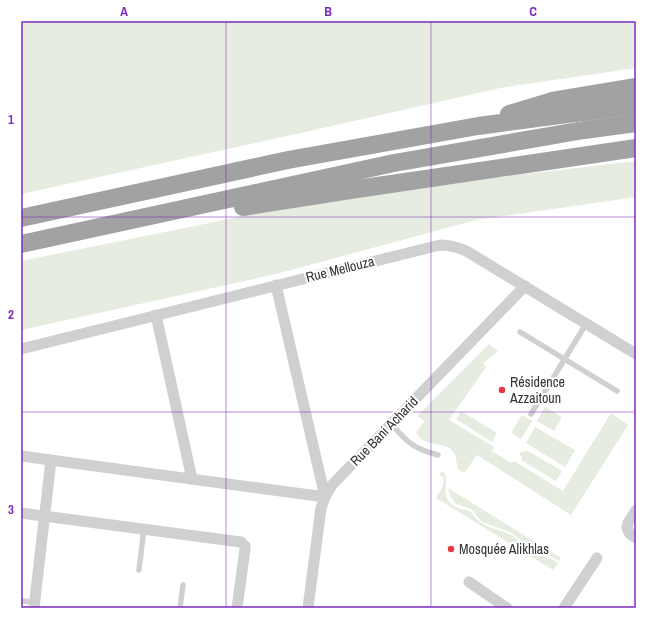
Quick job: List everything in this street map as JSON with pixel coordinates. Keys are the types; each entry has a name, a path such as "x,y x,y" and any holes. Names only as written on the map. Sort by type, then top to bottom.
{"highway":[{"path":"478,126 515,111 552,101 636,87"},
{"path":"21,218 288,160 478,126 636,105"},
{"path":"21,244 394,163 584,130 636,123"},
{"path":"130,220 185,218 242,207 357,189 636,148"}],"street":[{"name":"Rue Mellouza","path":"21,349 432,246 448,245 455,246 468,252 636,354"},
{"path":"21,456 325,497 276,284"},
{"name":"Rue Bani Acharid","path":"308,608 321,508 325,497 336,480 525,286"},
{"path":"156,315 192,479"},
{"path":"34,605 51,460"},
{"path":"636,510 628,523 627,528 630,534 636,538"},
{"path":"21,513 241,542 245,546 245,549 237,608"},
{"path":"564,608 597,558"},
{"path":"469,582 507,608"}],"lane":[{"path":"531,414 586,324"},
{"path":"520,332 617,391"},
{"path":"391,424 406,441 412,445 438,455"},
{"path":"139,570 144,529"},
{"path":"180,608 183,585"},
{"path":"21,601 34,605"}],"shaded area":[{"path":"21,21 636,21 636,68 500,88 21,194"},
{"path":"636,161 636,197 476,220 276,274 21,330 21,261 254,214 464,181"},
{"path":"489,344 498,351 483,363 486,367 449,420 494,447 492,451 511,463 514,461 563,491 611,413 628,425 571,515 477,455 464,473 458,469 455,455 450,449 446,446 425,441 416,432 425,421 417,416"},
{"path":"545,407 562,417 554,431 537,421"},
{"path":"461,411 497,433 492,442 456,419"},
{"path":"522,415 532,421 521,439 511,433"},
{"path":"535,427 575,450 565,467 526,443"},
{"path":"526,450 562,471 556,481 521,460 522,457 520,452 525,452"},
{"path":"444,471 446,476 446,494 450,503 458,508 471,512 475,518 485,525 510,534 516,538 531,554 552,559 558,563 553,570 436,498 444,483 443,477 439,475"},
{"path":"448,488 561,558 559,561 546,554 532,552 528,549 525,543 510,532 482,522 471,509 456,504 450,496"}],"place":[{"name":"Résidence Azzaitoun","path":"502,390"},
{"name":"Mosquée Alikhlas","path":"451,549"}]}
